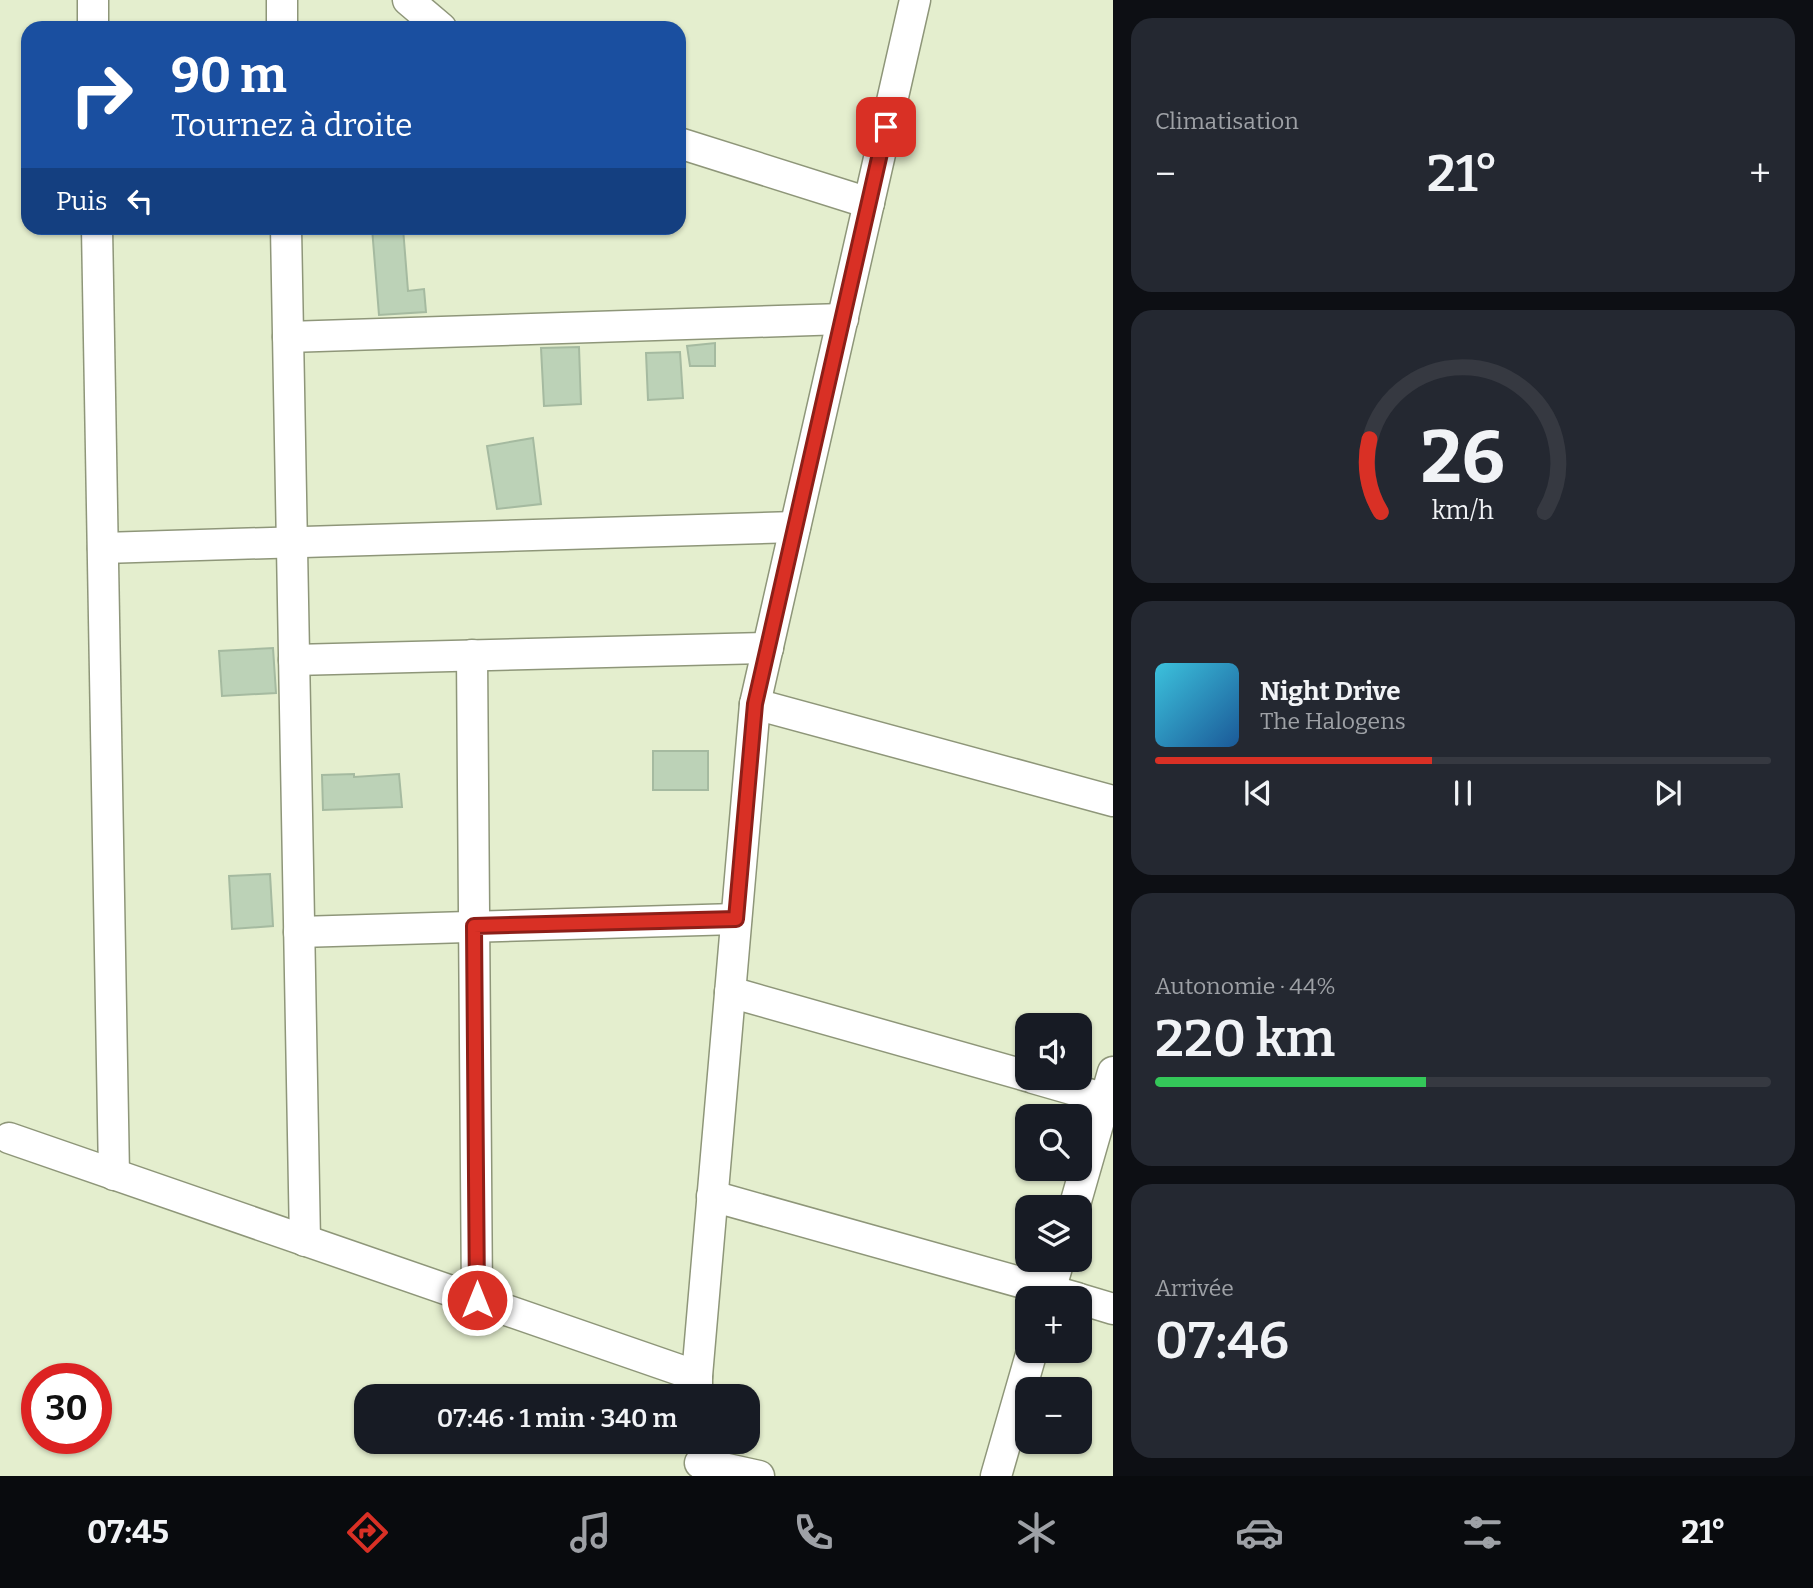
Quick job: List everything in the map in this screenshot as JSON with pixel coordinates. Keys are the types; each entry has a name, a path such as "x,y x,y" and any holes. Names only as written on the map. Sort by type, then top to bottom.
{"street":[{"path":"93,0 93,21"},
{"path":"282,0 282,21"},
{"path":"408,0 433,21"},
{"path":"697,1384 755,704 915,0"},
{"path":"686,146 869,203"},
{"path":"97,235 114,1175"},
{"path":"286,235 305,1241"},
{"path":"288,337 843,319"},
{"path":"103,548 795,527"},
{"path":"294,660 768,649"},
{"path":"472,655 477,1300"},
{"path":"755,704 1113,801"},
{"path":"299,932 736,919"},
{"path":"730,992 1015,1073"},
{"path":"1078,1195 1110,1091 1092,1088"},
{"path":"9,1138 477,1300 692,1384"},
{"path":"712,1196 1025,1286"},
{"path":"1092,1304 1113,1309"},
{"path":"996,1476 1029,1363"},
{"path":"699,1460 759,1476"}],"building":[{"path":"373,235 404,235 408,291 424,289 426,312 379,315"},
{"path":"715,343 715,366 690,366 687,346"},
{"path":"579,347 581,404 544,406 541,348"},
{"path":"680,352 683,398 648,400 646,353"},
{"path":"533,438 541,504 497,509 487,446"},
{"path":"273,648 276,693 222,696 219,651"},
{"path":"653,751 708,751 708,790 653,790"},
{"path":"354,774 354,777 399,774 402,807 323,810 322,775"},
{"path":"270,874 273,926 232,929 229,876"}],"route":[{"path":"477,1300 474,926 736,919 755,704 886,127"}]}
